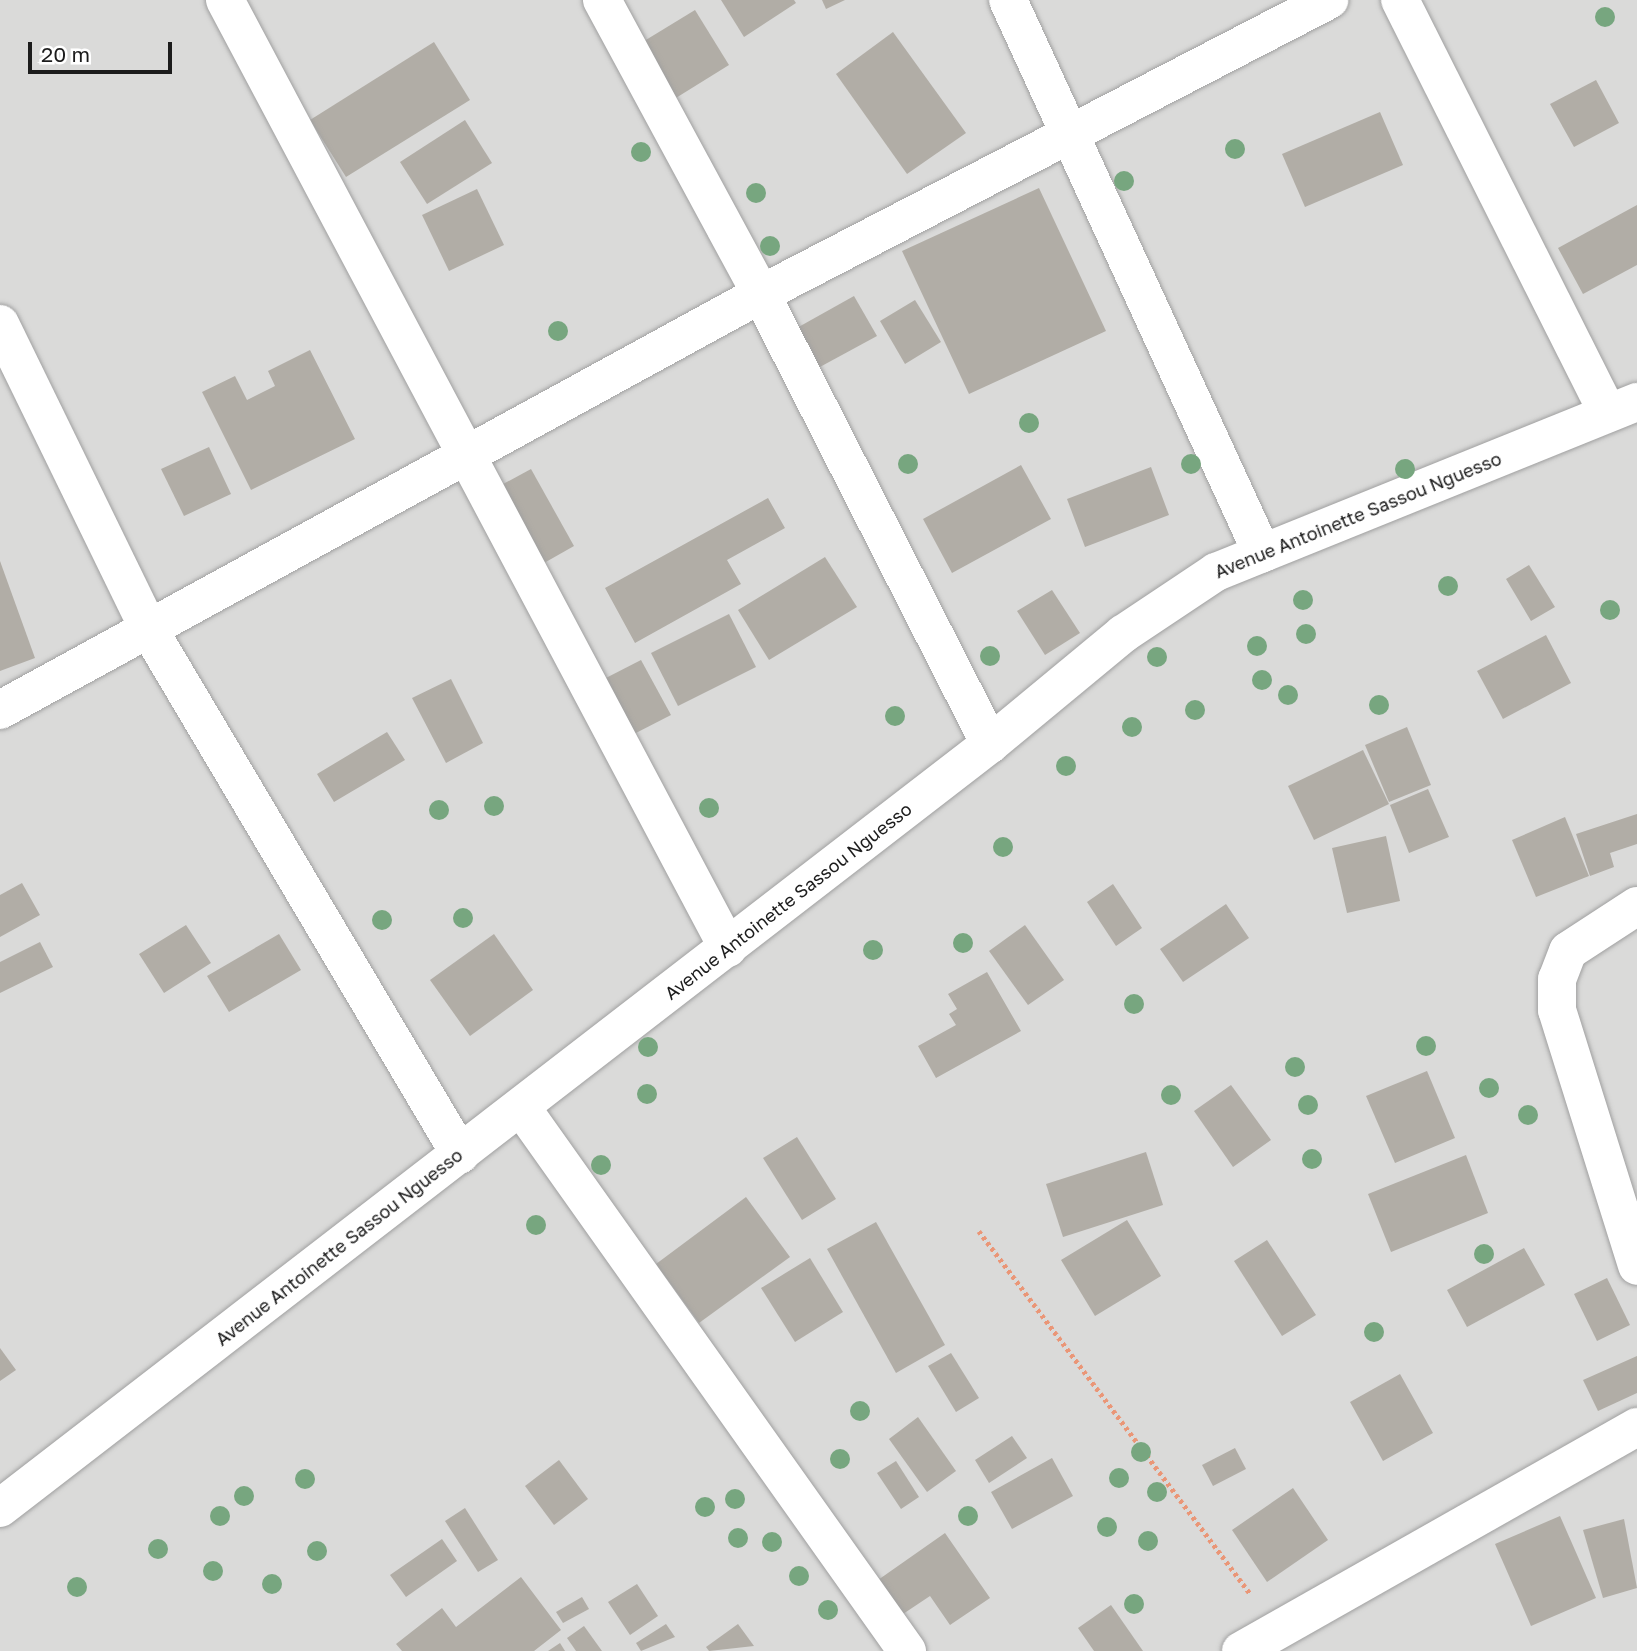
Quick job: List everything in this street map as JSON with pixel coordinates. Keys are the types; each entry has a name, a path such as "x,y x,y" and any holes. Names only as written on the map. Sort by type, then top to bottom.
{"street":[{"path":"225,0 463,456 603,705 728,948"},
{"path":"602,0 761,294 990,744"},
{"path":"1008,0 1065,136 1262,553"},
{"path":"0,710 761,294 1329,0"},
{"path":"1400,0 1623,407"},
{"path":"0,324 148,628 460,1154"},
{"name":"Avenue Antoinette Sassou Nguesso","path":"0,1508 728,948 990,744 1123,634 1216,572 1623,407"},
{"path":"1637,906 1568,951 1557,1000 1637,1266"},
{"path":"521,1107 907,1651"},
{"path":"1241,1651 1637,1427"}],"path":[{"path":"979,1231 1276,1630"}],"shaded area":[{"path":"0,0 1637,0 1637,1651 0,1651"}],"building":[{"path":"721,0 794,0 796,3 744,37"},
{"path":"822,0 845,0 826,9"},
{"path":"695,10 729,65 671,101 636,46"},
{"path":"893,32 966,133 907,174 836,74"},
{"path":"434,42 470,100 346,177 310,120"},
{"path":"1596,80 1619,123 1574,147 1550,104"},
{"path":"1380,112 1403,165 1305,207 1282,154"},
{"path":"465,120 492,163 427,204 400,162"},
{"path":"1039,188 1106,331 969,394 902,251"},
{"path":"477,189 504,245 449,271 422,215"},
{"path":"1637,205 1637,265 1583,294 1558,248"},
{"path":"854,296 877,336 818,368 795,329"},
{"path":"915,300 941,342 905,364 880,321"},
{"path":"310,350 355,439 251,490 202,392 235,376 247,400 275,386 268,371"},
{"path":"209,447 231,494 184,516 161,469"},
{"path":"1021,465 1051,519 952,573 923,519"},
{"path":"1151,467 1169,515 1085,547 1067,499"},
{"path":"531,469 574,546 537,567 494,489"},
{"path":"768,498 785,528 727,560 741,584 635,643 605,588"},
{"path":"825,557 857,607 769,660 738,610"},
{"path":"0,561 35,658 0,671"},
{"path":"1529,565 1555,607 1531,621 1506,579"},
{"path":"1052,590 1080,633 1045,655 1017,611"},
{"path":"729,614 756,667 678,706 651,653"},
{"path":"1546,635 1571,683 1503,719 1477,671"},
{"path":"641,660 671,715 632,735 602,680"},
{"path":"451,679 483,743 446,763 412,698"},
{"path":"1407,727 1431,785 1389,802 1365,745"},
{"path":"387,732 405,760 334,802 317,774"},
{"path":"1363,750 1389,804 1314,840 1288,786"},
{"path":"1428,789 1449,837 1409,853 1390,805"},
{"path":"1637,814 1637,844 1610,853 1614,867 1590,876 1576,834"},
{"path":"1565,817 1589,876 1536,897 1512,840"},
{"path":"1386,836 1400,901 1347,913 1332,848"},
{"path":"22,883 40,915 0,937 0,895"},
{"path":"1113,884 1142,928 1116,946 1087,902"},
{"path":"1226,904 1249,938 1183,982 1160,949"},
{"path":"186,925 211,963 164,993 139,954"},
{"path":"1025,925 1064,980 1028,1005 989,951"},
{"path":"279,934 301,970 229,1012 207,976"},
{"path":"494,934 533,990 470,1036 430,980"},
{"path":"40,942 53,967 0,993 0,962"},
{"path":"987,972 1021,1031 936,1078 918,1046 956,1025 949,1014 957,1009 948,994"},
{"path":"1427,1071 1455,1138 1395,1163 1366,1096"},
{"path":"1231,1085 1271,1140 1233,1167 1194,1111"},
{"path":"797,1137 836,1199 802,1220 763,1158"},
{"path":"1146,1152 1163,1205 1063,1237 1046,1184"},
{"path":"1466,1155 1488,1213 1391,1252 1368,1194"},
{"path":"746,1197 790,1257 699,1323 656,1264"},
{"path":"1127,1220 1161,1276 1095,1316 1061,1260"},
{"path":"876,1222 945,1345 896,1373 827,1249"},
{"path":"1267,1240 1316,1315 1282,1336 1234,1261"},
{"path":"1524,1248 1545,1285 1467,1327 1447,1290"},
{"path":"810,1258 843,1312 795,1342 761,1288"},
{"path":"1607,1278 1630,1325 1597,1341 1574,1294"},
{"path":"0,1348 16,1370 0,1381"},
{"path":"951,1353 979,1398 956,1412 928,1366"},
{"path":"1637,1356 1637,1393 1598,1411 1583,1380"},
{"path":"1400,1374 1433,1433 1383,1461 1350,1402"},
{"path":"918,1417 956,1471 927,1492 889,1439"},
{"path":"1012,1436 1027,1458 989,1483 975,1460"},
{"path":"1235,1448 1246,1469 1213,1486 1202,1465"},
{"path":"1052,1458 1073,1496 1012,1529 991,1492"},
{"path":"559,1460 588,1499 554,1525 525,1486"},
{"path":"896,1461 919,1497 901,1509 877,1473"},
{"path":"1293,1488 1328,1540 1267,1582 1232,1530"},
{"path":"465,1508 498,1560 478,1572 445,1521"},
{"path":"1560,1516 1596,1598 1531,1626 1495,1544"},
{"path":"1624,1519 1637,1588 1603,1598 1583,1530"},
{"path":"945,1533 990,1598 950,1625 930,1596 903,1614 878,1580"},
{"path":"442,1539 457,1561 406,1597 390,1575"},
{"path":"521,1577 561,1630 534,1651 402,1651 396,1644 442,1608 456,1627"},
{"path":"637,1584 658,1616 630,1635 608,1602"},
{"path":"582,1597 589,1609 563,1623 556,1612"},
{"path":"1111,1605 1143,1651 1094,1651 1078,1628"},
{"path":"666,1624 675,1637 641,1651 636,1643"},
{"path":"738,1624 754,1646 709,1651 706,1647"},
{"path":"584,1626 602,1651 576,1651 567,1638"},
{"path":"560,1643 565,1651 548,1651"}]}
